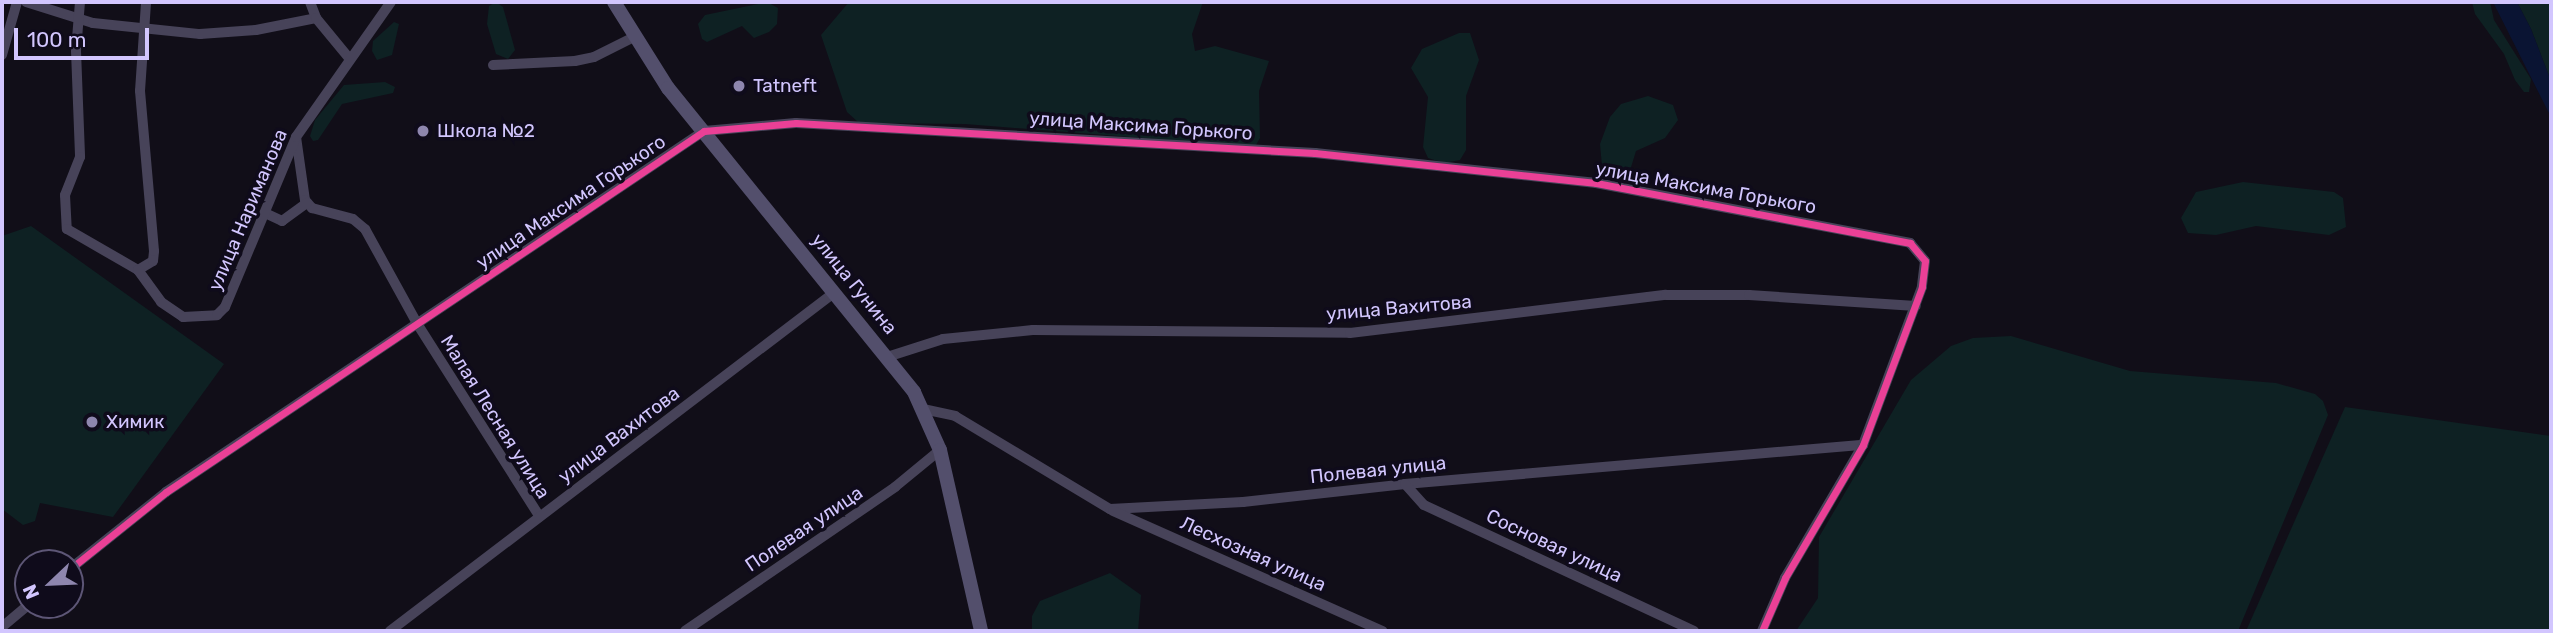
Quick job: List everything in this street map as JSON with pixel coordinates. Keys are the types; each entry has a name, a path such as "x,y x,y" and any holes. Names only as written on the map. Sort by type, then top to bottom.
{"main road":[{"name":"улица Гунина","path":"614,2 634,37 704,131 887,357 923,409 940,450 981,631"}],"street":[{"path":"2,55 17,2"},
{"path":"26,2 79,18 143,29 200,34 256,30 316,19"},
{"path":"80,2 80,157 65,195 67,229 142,269 155,251 140,95 146,2"},
{"path":"310,2 316,19 349,58"},
{"name":"улица Нариманова","path":"142,269 162,303 183,317 217,315 225,307 296,137 349,58 391,2"},
{"path":"493,65 575,61 594,57 634,37"},
{"name":"улица Максима Горького","path":"84,558 166,492 704,131 796,123 957,130 1315,153 1637,188 1910,243 1926,266 1916,306 1863,445 1785,578 1762,631"},
{"path":"265,214 282,221 307,203 296,137"},
{"name":"Малая Лесная улица","path":"307,203 353,219 365,229 418,325 540,517"},
{"name":"улица Вахитова","path":"390,631 835,292"},
{"name":"улица Вахитова","path":"887,357 943,339 1033,330 1350,333 1666,295 1749,295 1916,306"},
{"path":"923,409 955,416 1110,509"},
{"name":"Полевая улица","path":"1110,509 1243,502 1405,484 1863,445"},
{"name":"Полевая улица","path":"685,631 895,487 940,450"},
{"name":"Сосновая улица","path":"1405,484 1424,505 1694,631"},
{"name":"Лесхозная улица","path":"1110,509 1383,631"}],"shaded area":[{"path":"496,2 503,7 515,50 508,59 496,54 487,24 489,6"},
{"path":"767,2 778,8 777,24 769,32 754,38 742,26 707,42 702,39 698,24 705,15"},
{"path":"849,2 1203,2 1192,34 1195,51 1215,46 1269,61 1259,91 1260,138 1256,145 1245,146 965,124 859,123 847,112 821,35"},
{"path":"2472,2 2490,2 2494,20 2531,79 2529,92 2524,92 2515,80 2504,54 2475,14"},
{"path":"2517,2 2551,2 2551,81 2531,29"},
{"path":"394,22 399,24 392,55 377,60 372,51 373,41"},
{"path":"1459,33 1470,33 1479,60 1466,96 1466,150 1460,160 1444,163 1428,158 1423,147 1428,97 1411,68 1422,49"},
{"path":"385,82 395,87 393,93 342,104 318,140 313,141 310,136 315,120 344,85"},
{"path":"1648,96 1673,105 1678,120 1665,138 1636,151 1628,177 1618,180 1602,166 1600,144 1610,117 1621,104"},
{"path":"2243,182 2334,192 2343,198 2346,227 2329,235 2256,226 2216,235 2188,233 2181,218 2196,192"},
{"name":"Химик","path":"31,226 224,364 113,517 40,503 35,521 23,525 2,509 2,236"},
{"path":"2011,336 2130,371 2276,383 2315,394 2323,401 2328,415 2238,631 1796,631 1818,598 1819,537 1911,380 1951,346 1973,338"},
{"path":"2345,407 2551,436 2551,631 2246,631"},
{"path":"1110,573 1141,595 1138,631 1032,631 1032,616 1040,601"}],"water":[{"path":"2493,2 2517,2 2531,29 2551,81 2551,117"}],"cycle path":[{"path":"84,558 166,492 704,131 796,123 1315,153 1596,183 1910,243 1925,261 1922,287 1863,445 1785,578 1762,631"}],"place":[{"name":"Tatneft","path":"739,86"},
{"name":"Школа №2","path":"423,131"},
{"name":"Химик","path":"92,422"}]}
